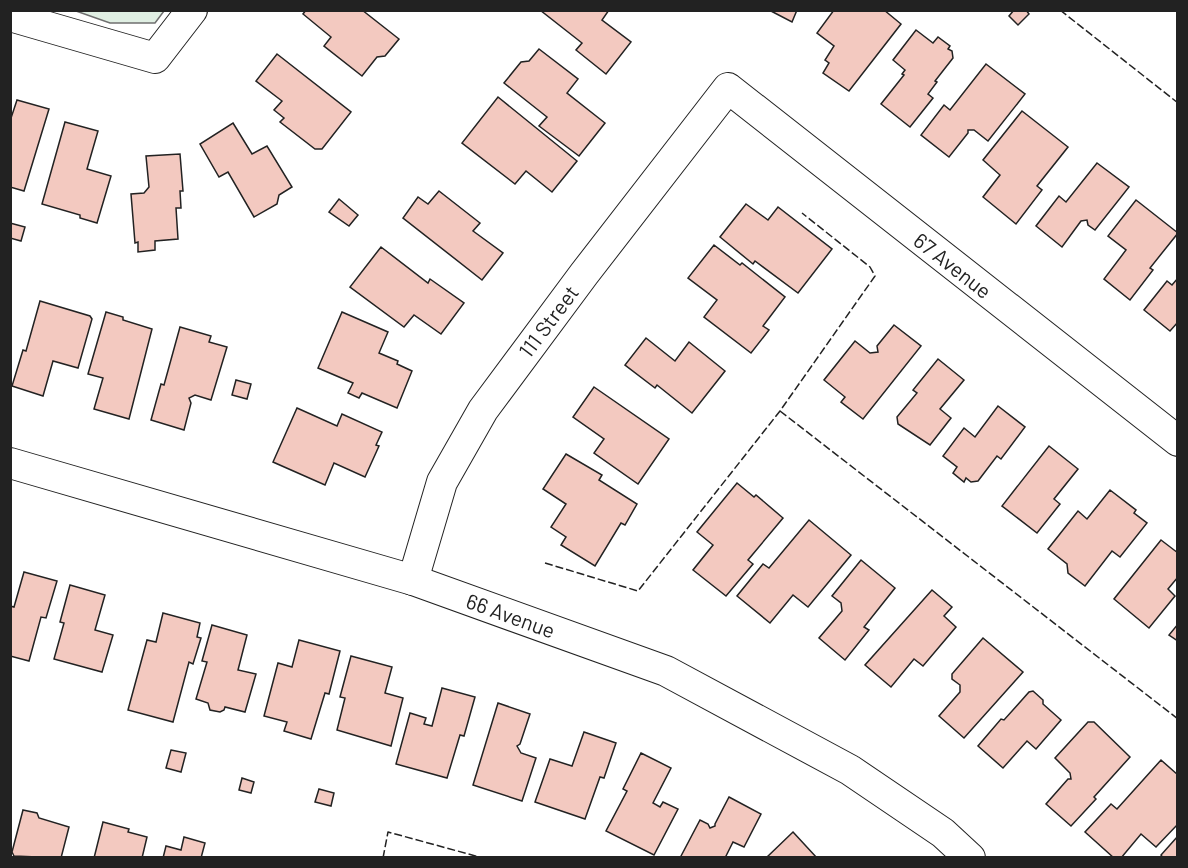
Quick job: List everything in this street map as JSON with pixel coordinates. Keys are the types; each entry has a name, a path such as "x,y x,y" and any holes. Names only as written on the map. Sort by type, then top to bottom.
{"street":[{"path":"10,15 155,58 192,10"},
{"name":"67 Avenue","path":"728,88 1178,441"},
{"name":"111 Street","path":"413,580 442,482 483,410 577,283 728,88"},
{"name":"66 Avenue","path":"10,463 413,580 666,671 850,770 943,833 970,858"}],"green space":[{"path":"76,11 164,11 155,23 110,23"}],"building":[{"path":"306,10 362,10 399,39 385,56 377,57 362,76 324,46 331,37 303,14"},
{"path":"540,10 609,10 602,20 631,42 606,74 576,50 582,43"},
{"path":"769,10 797,10 792,22"},
{"path":"834,10 884,10 901,24 849,91 823,73 829,63 825,60 834,46 817,33"},
{"path":"1014,10 1026,10 1029,14 1018,25 1009,16"},
{"path":"916,30 933,43 938,37 950,46 948,49 952,51 953,58 928,94 933,98 910,127 881,104 904,75 902,74 905,70 893,60"},
{"path":"539,49 578,79 567,93 605,123 579,156 539,126 547,117 504,83 521,62 529,61"},
{"path":"277,54 351,112 322,149 315,149 280,122 284,118 274,110 282,101 256,81"},
{"path":"986,64 1025,94 988,141 974,130 968,130 949,157 921,135 944,105 950,110"},
{"path":"498,97 577,161 552,192 526,171 515,184 462,143"},
{"path":"17,100 49,109 24,191 10,187 10,121"},
{"path":"1022,111 1068,147 1037,186 1042,190 1016,224 983,197 1000,175 983,160"},
{"path":"65,122 98,131 87,169 111,176 97,223 80,218 80,215 42,204"},
{"path":"233,123 252,154 267,146 292,187 279,195 277,204 254,217 228,172 219,177 200,144"},
{"path":"180,154 183,191 180,191 181,208 176,208 178,239 155,241 155,250 138,252 138,242 135,243 131,194 144,193 149,187 146,156"},
{"path":"1097,163 1129,187 1095,230 1088,225 1087,220 1081,221 1062,247 1036,226 1059,196 1066,202"},
{"path":"439,191 480,223 473,231 503,253 482,280 403,218 418,197 428,204"},
{"path":"339,199 358,215 349,226 329,212"},
{"path":"1136,200 1178,233 1150,268 1153,270 1130,300 1104,279 1126,250 1108,236"},
{"path":"746,204 768,220 778,207 832,249 798,293 755,261 753,264 720,237"},
{"path":"10,223 25,227 21,241 10,238"},
{"path":"714,245 740,265 742,263 785,297 763,326 769,330 751,353 704,317 717,300 688,278"},
{"path":"381,247 428,283 430,279 464,303 441,334 414,315 404,327 350,287"},
{"path":"1178,278 1178,322 1170,331 1144,310 1167,281 1172,285"},
{"path":"40,301 90,316 92,319 78,368 53,361 43,396 12,386 23,350 26,351"},
{"path":"106,312 152,329 129,419 94,409 103,378 88,374"},
{"path":"342,312 388,332 379,353 398,361 397,364 412,371 397,408 362,393 359,398 348,393 353,383 318,368"},
{"path":"894,325 921,346 863,419 841,402 845,397 824,380 855,341 870,353 878,352 877,346"},
{"path":"180,327 211,336 209,342 227,347 211,400 195,395 189,398 191,403 184,430 151,420 161,384 164,385"},
{"path":"646,338 675,361 689,342 725,371 692,413 657,385 655,388 625,365"},
{"path":"938,359 964,380 940,409 951,418 930,445 898,424 897,417 917,393 913,390"},
{"path":"236,380 251,384 247,399 232,395"},
{"path":"594,387 669,439 638,484 594,453 604,439 573,417"},
{"path":"998,406 1025,427 1001,459 997,456 978,481 971,482 966,478 964,482 953,473 957,467 943,456 964,428 975,437"},
{"path":"297,408 337,426 342,414 382,432 376,445 379,446 365,477 334,463 325,485 273,462"},
{"path":"1049,446 1078,469 1054,499 1060,504 1037,533 1002,506"},
{"path":"566,454 602,475 599,480 637,504 625,525 621,523 595,566 561,545 566,537 551,527 566,504 543,489"},
{"path":"737,483 754,497 756,495 783,518 748,560 753,564 726,596 693,570 713,545 697,532"},
{"path":"1110,490 1136,510 1134,513 1147,523 1120,557 1112,551 1085,586 1068,573 1067,564 1048,549 1078,511 1087,519"},
{"path":"809,520 851,555 808,607 793,595 770,623 737,596 763,564 769,568"},
{"path":"1161,540 1178,553 1178,577 1168,589 1175,596 1149,628 1114,599"},
{"path":"861,560 895,588 864,627 869,630 845,660 819,638 842,611 841,603 832,596"},
{"path":"24,572 57,581 46,618 41,617 29,661 10,656 10,606 14,607"},
{"path":"70,585 105,595 95,630 113,635 102,672 54,659 64,623 60,622"},
{"path":"932,590 952,607 944,616 956,627 923,666 914,659 891,687 865,665"},
{"path":"163,613 200,623 197,637 201,638 193,664 189,662 173,722 128,710 147,640 156,642"},
{"path":"1178,624 1178,641 1169,635"},
{"path":"212,625 247,635 238,670 256,674 245,712 225,707 220,712 210,710 208,703 196,699 207,662 202,661"},
{"path":"983,638 1023,672 964,738 939,716 960,692 960,685 952,679 952,674"},
{"path":"299,640 340,651 329,694 325,693 311,739 284,731 287,722 264,716 278,663 292,667"},
{"path":"351,656 392,667 385,693 403,698 391,746 337,730 345,698 340,697"},
{"path":"442,688 475,697 464,736 460,735 447,778 396,764 410,713 426,718 424,724 432,726"},
{"path":"1033,691 1043,700 1043,704 1061,720 1036,749 1027,741 1003,768 978,746 1001,719 1004,720 1029,692"},
{"path":"498,703 530,714 520,744 517,746 521,753 536,758 522,801 473,785"},
{"path":"1088,722 1094,722 1130,757 1071,826 1046,804 1068,779 1071,779 1070,773 1055,758"},
{"path":"584,732 616,743 604,778 600,777 585,819 535,802 550,759 572,766"},
{"path":"171,750 186,753 181,772 166,768"},
{"path":"641,753 671,768 653,803 660,807 663,802 678,809 654,855 606,831 627,791 623,789"},
{"path":"1161,760 1178,775 1178,824 1156,847 1141,834 1121,858 1114,858 1085,832 1111,804 1117,809"},
{"path":"242,778 254,782 251,793 239,790"},
{"path":"319,789 334,793 331,806 315,802"},
{"path":"729,797 761,814 744,847 733,842 725,858 680,858 700,820 708,824 710,828 715,826"},
{"path":"23,810 37,813 39,818 69,827 61,858 14,856 12,852"},
{"path":"103,822 147,837 142,858 94,858"},
{"path":"793,832 817,858 766,858"},
{"path":"1178,836 1178,858 1163,858 1161,855"},
{"path":"184,837 205,843 201,858 163,858 166,846 181,850"}],"fence":[{"path":"1060,10 1178,103"},
{"path":"545,563 638,591 780,411 875,276 870,267 802,213"},
{"path":"780,411 1178,719"},
{"path":"383,858 388,832 483,858"}]}
